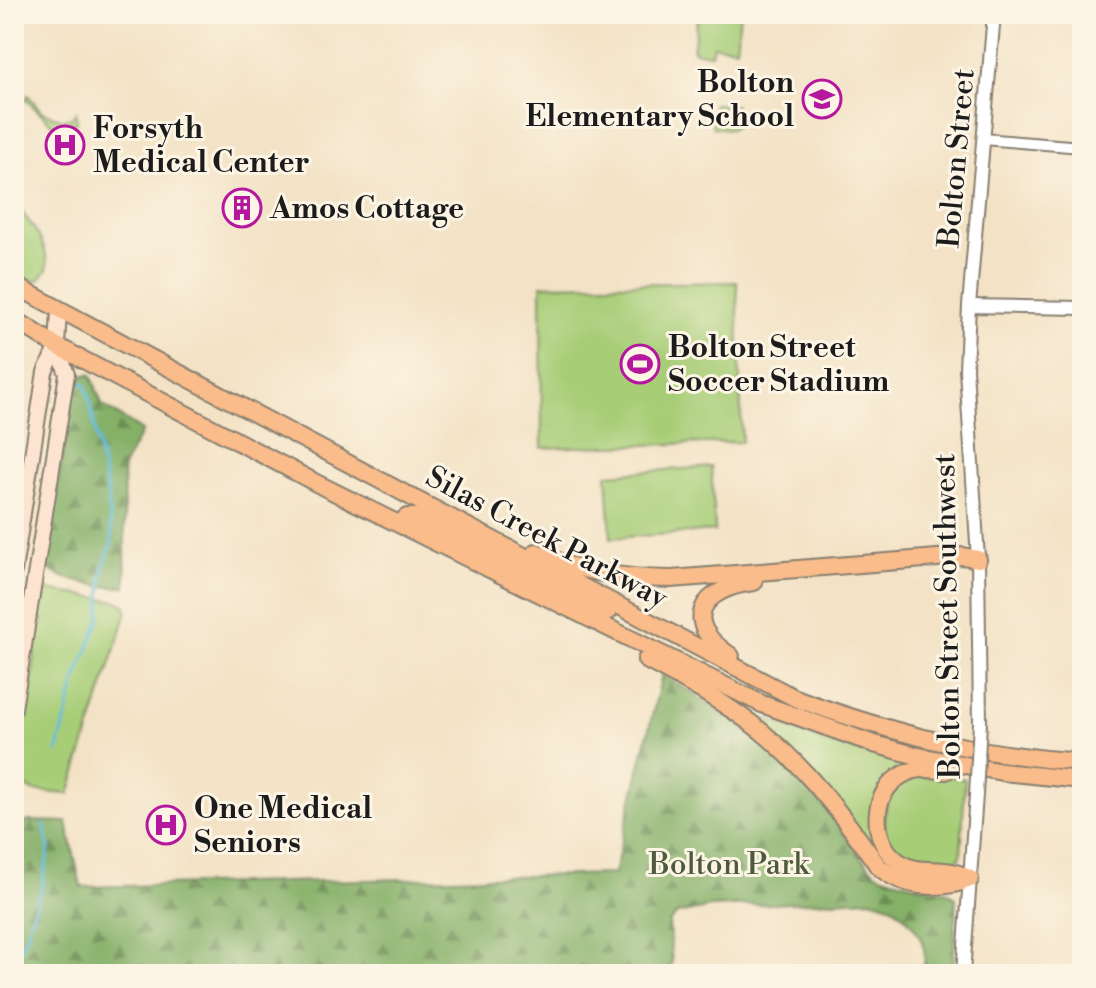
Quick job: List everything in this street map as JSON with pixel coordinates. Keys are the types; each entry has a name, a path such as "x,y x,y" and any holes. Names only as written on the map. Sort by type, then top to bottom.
{"main road":[{"name":"Silas Creek Parkway","path":"14,285 795,698 860,721 946,745 997,754 1082,762"},
{"path":"14,571 45,372 57,346 59,311"},
{"name":"Silas Creek Parkway","path":"14,319 57,346 399,524 762,704 811,723 914,755 983,769 1082,780"},
{"path":"14,709 67,374 57,346"},
{"path":"446,515 497,532 542,555 578,568 644,578 671,579 963,556 978,559"},
{"path":"399,524 404,518 417,517 584,601 609,611 638,616"},
{"path":"795,698 778,680 731,655 709,639 702,615 712,596 725,588 742,584 963,565 978,559"},
{"path":"593,622 619,645 689,683 761,731 809,776 878,866 891,876 916,884 951,886 970,879"},
{"path":"970,879 952,872 915,870 891,855 881,841 877,825 879,807 891,784 903,774 920,769 1002,781 1044,777"}],"street":[{"name":"Bolton Street","path":"969,306 994,14"},
{"path":"983,139 1082,147"},
{"path":"969,306 1082,308"},
{"name":"Bolton Street Southwest","path":"963,974 980,723 978,559 966,369 969,306"}],"green space":[{"path":"698,14 740,15 736,48 713,45 711,54 693,51"},
{"path":"28,95 42,112 64,120 71,119 76,112 77,121 57,140 61,132 26,100"},
{"path":"714,104 735,105 735,126 730,129 712,127"},
{"path":"14,203 37,234 45,251 47,270 39,280 29,280 14,272"},
{"name":"Bolton Street Soccer Stadium","path":"737,282 742,442 542,448 541,285"},
{"path":"91,374 102,405 142,431 123,467 126,587 94,585 69,579 50,570 45,564 74,386 81,376"},
{"path":"711,467 715,531 611,538 607,474"},
{"path":"47,590 117,601 126,606 126,615 69,794 33,791 20,782 17,766 38,623 42,624 43,619 36,617 39,600"},
{"name":"Bolton Park","path":"662,675 707,702 769,749 806,786 877,873 948,892 956,898 953,974 920,974 925,954 912,925 897,910 870,899 711,907 677,914 669,923 672,963 664,974 14,974 14,829 28,821 67,822 81,887 614,874"},
{"path":"749,712 837,746 925,764 884,784 883,852 877,857"},
{"path":"941,774 965,779 961,856 953,865 910,862 887,841 886,806 906,778"}],"waterway":[{"path":"14,349 20,352"},
{"path":"57,753 76,679 100,619 103,568 112,542 108,496 88,393 85,385 78,381"},
{"path":"14,971 42,886 49,849 44,824"}],"place":[{"name":"Bolton Elementary School","path":"822,99"},
{"name":"Forsyth Medical Center","path":"65,145"},
{"name":"Amos Cottage","path":"242,208"},
{"name":"Bolton Street Soccer Stadium","path":"640,364"},
{"name":"One Medical Seniors","path":"166,825"}]}
